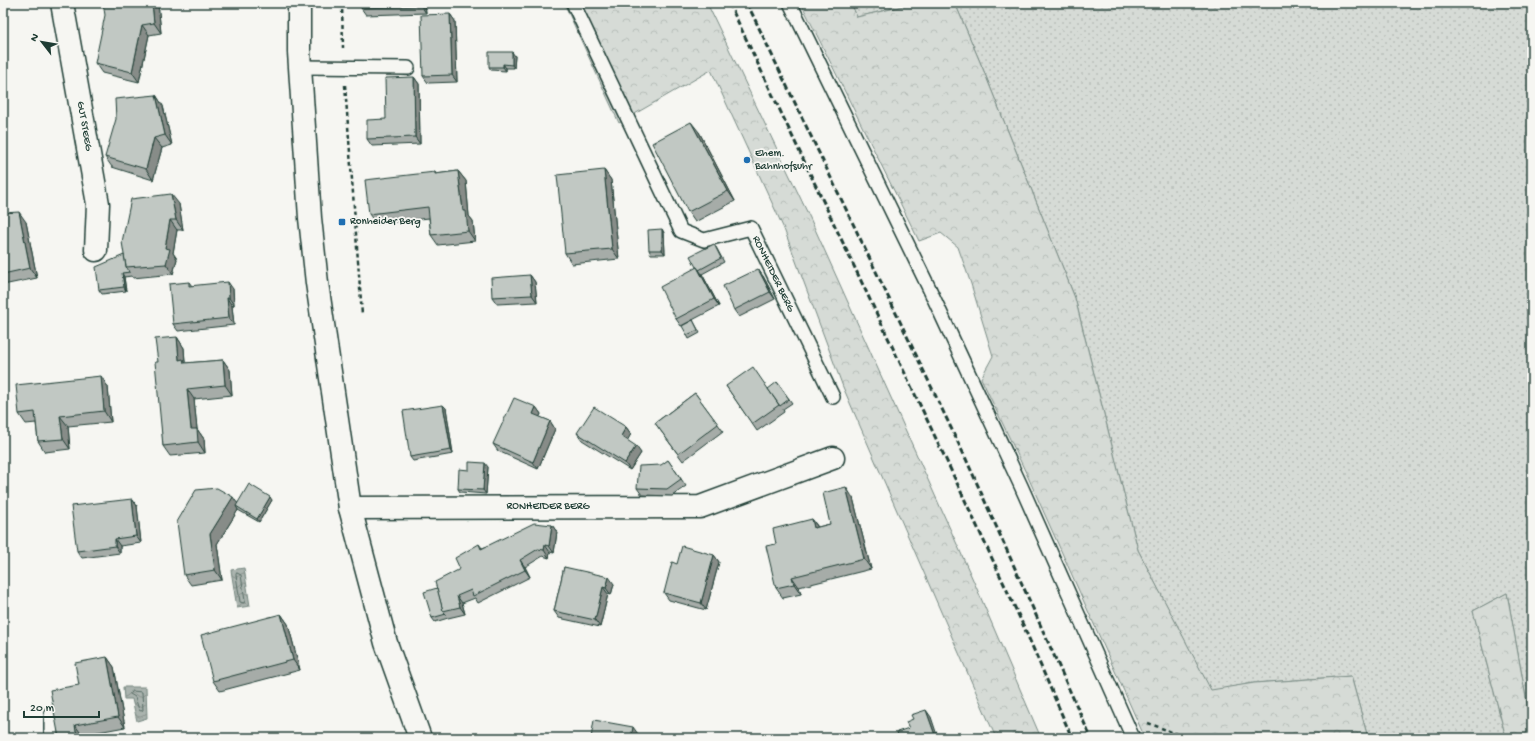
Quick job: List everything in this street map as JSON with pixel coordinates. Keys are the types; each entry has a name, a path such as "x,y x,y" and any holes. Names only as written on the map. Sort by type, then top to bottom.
{"street":[{"name":"GUT STEEG","path":"62,3 98,204 96,250"},
{"path":"299,3 300,67 310,218 317,282 350,508 386,643 420,738"},
{"name":"RONHEIDER BERG","path":"350,508 700,507 833,458"}],"lane":[{"name":"RONHEIDER BERG","path":"573,3 680,231 704,240 750,228 833,397"},
{"path":"790,3 933,295 1022,486 1133,738"},
{"path":"300,67 408,68"},
{"path":"51,713 52,738"}],"path":[{"path":"342,3 344,68 362,315"},
{"path":"1123,714 1177,734 1183,738"}],"green space":[{"path":"564,3 707,3 810,218 974,582 1041,738 996,738 843,387 784,229 711,70 619,123"},
{"path":"801,3 851,3 857,17 916,3 955,3 1075,298 1138,550 1211,690 1254,683 1351,676 1368,738 1145,738 1028,477 981,378 993,356 958,247 941,233 919,241"},
{"path":"851,3 916,3 857,17"},
{"path":"955,3 1532,3 1532,731 1507,593 1473,611 1506,738 1368,738 1351,676 1254,683 1211,691 1138,550 1075,298"},
{"path":"1507,593 1532,738 1506,738 1473,611"}],"water":[{"path":"244,568 250,606 237,608 231,570"},
{"path":"123,687 146,687 147,718 137,721 132,699 124,699"}],"building":[{"path":"103,3 152,3 154,23 142,25 132,72 95,63 105,15"},
{"path":"361,3 421,3 421,6 361,8"},
{"path":"450,14 452,75 423,76 421,15"},
{"path":"489,52 512,52 512,65 503,64 503,67 489,67"},
{"path":"414,77 415,137 367,139 367,120 386,119 385,78"},
{"path":"156,95 165,135 154,138 146,169 105,157 116,119 115,99"},
{"path":"691,122 728,191 688,212 652,143"},
{"path":"604,170 612,249 565,253 557,175"},
{"path":"458,171 463,211 466,211 468,231 431,235 428,207 369,214 365,180 435,172 435,174"},
{"path":"171,194 176,220 170,220 165,248 170,249 166,264 126,267 122,242 131,199"},
{"path":"19,212 30,268 3,274 3,213"},
{"path":"662,229 662,250 649,250 648,230"},
{"path":"714,244 721,258 699,270 690,256"},
{"path":"124,255 126,267 130,272 122,273 124,287 99,290 96,267"},
{"path":"697,267 714,299 676,319 660,287"},
{"path":"758,269 770,292 734,310 723,286"},
{"path":"530,275 532,295 492,297 491,278"},
{"path":"189,282 189,286 228,282 229,298 227,298 229,318 173,324 169,284"},
{"path":"693,320 698,330 687,335 682,326"},
{"path":"177,337 179,360 183,359 184,363 223,360 225,385 187,389 191,429 197,429 198,442 163,446 155,362 158,362 155,339"},
{"path":"753,367 779,405 752,424 726,386"},
{"path":"101,376 104,411 60,416 63,439 38,441 35,412 19,414 16,385"},
{"path":"777,382 789,399 780,406 768,389"},
{"path":"695,393 718,424 678,454 655,423"},
{"path":"514,398 536,407 533,414 550,421 533,462 493,444"},
{"path":"443,405 451,450 410,457 403,411"},
{"path":"594,407 626,427 621,436 636,446 625,463 577,433"},
{"path":"668,460 681,479 667,489 637,488 639,466 661,465"},
{"path":"469,462 485,463 483,490 458,489 459,469 469,470"},
{"path":"249,484 270,497 257,519 236,506"},
{"path":"846,487 864,559 792,577 794,584 776,588 766,546 776,544 773,529 812,519 814,528 830,524 823,493"},
{"path":"217,488 233,497 210,534 215,570 184,575 177,522 196,490"},
{"path":"132,499 136,536 115,539 115,546 77,551 71,506"},
{"path":"534,523 552,525 549,546 545,545 544,550 538,549 520,560 525,570 473,596 471,590 457,596 460,607 443,611 435,582 460,569 455,558 479,544 481,549"},
{"path":"682,546 714,555 701,603 664,593 672,562 677,564"},
{"path":"564,567 609,577 606,588 603,587 595,620 554,611"},
{"path":"437,588 443,611 446,614 432,618 424,592"},
{"path":"281,614 293,660 213,681 201,635"},
{"path":"107,657 118,717 75,725 77,738 59,738 50,690 79,685 75,663"},
{"path":"926,710 936,738 899,738 897,732 909,728 906,722 913,719 911,715"},
{"path":"594,720 633,727 631,738 591,738"}],"railway":[{"path":"729,3 949,466 1024,627 1072,738"},
{"path":"747,3 966,459 1091,738"}],"place":[{"name":"Ehem. Bahnhofsuhr","path":"747,160"},
{"name":"Ronheider Berg","path":"342,222"}]}
